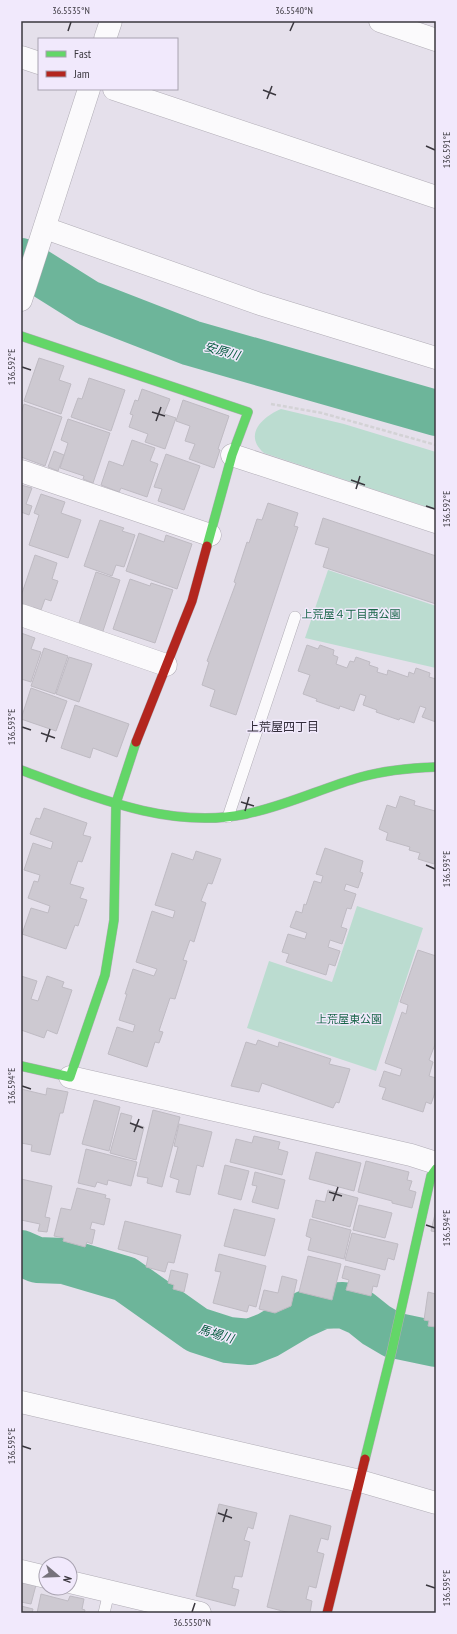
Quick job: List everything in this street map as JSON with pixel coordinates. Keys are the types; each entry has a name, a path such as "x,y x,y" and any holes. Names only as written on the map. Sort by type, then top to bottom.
{"street":[{"path":"105,38 111,21"},
{"path":"380,21 436,40"},
{"path":"21,57 38,63"},
{"path":"21,300 88,90"},
{"path":"117,90 436,197"},
{"path":"44,231 260,304 436,358"},
{"path":"21,336 248,412 232,455 192,601 135,746 116,803 114,920 105,975 70,1077"},
{"path":"232,455 436,522"},
{"path":"21,471 210,535"},
{"path":"21,615 166,665"},
{"path":"21,770 116,803 166,816 228,817 265,810 363,776 402,768 436,766"},
{"path":"21,1066 412,1156 436,1163"},
{"path":"327,1613 399,1321 431,1176 436,1169"},
{"path":"21,1402 360,1481 436,1503"},
{"path":"21,1571 38,1575"},
{"path":"78,1584 200,1613"}],"lane":[{"path":"228,817 295,617"},
{"path":"104,1613 109,1592"}],"path":[{"path":"248,412 261,402 322,413 436,446"}],"green space":[{"path":"281,409 344,424 436,452 436,510 264,453 255,440 255,433 267,417"},
{"name":"上荒屋４丁目西公園","path":"328,570 436,606 436,668 305,638"},
{"name":"上荒屋東公園","path":"357,906 423,928 376,1071 247,1028 269,961 332,982"}],"building":[{"path":"39,358 64,366 59,380 71,384 61,414 24,401"},
{"path":"89,378 125,390 111,431 71,417 78,398 82,399"},
{"path":"142,389 170,399 164,414 176,418 165,449 145,442 148,434 129,427 133,415 130,414 135,400 138,401"},
{"path":"183,400 229,416 218,449 220,450 214,468 189,459 195,444 185,441 190,426 176,421"},
{"path":"24,404 62,417 45,466 21,457 21,414"},
{"path":"68,419 110,433 93,483 83,479 84,476 60,468 68,443 61,440"},
{"path":"132,440 155,448 150,461 158,464 147,497 121,488 119,492 101,485 109,461 123,466"},
{"path":"54,451 64,455 58,471 48,467"},
{"path":"166,454 200,466 184,510 158,501 162,489 154,487"},
{"path":"21,485 32,488 26,504 32,506 29,515 21,512"},
{"path":"41,494 65,502 61,513 81,520 68,558 29,545 39,515 34,513"},
{"path":"268,503 298,513 294,526 298,527 236,715 210,706 215,690 202,685 209,662 207,661 236,583 234,582 247,542 249,543 257,519 262,520"},
{"path":"323,518 436,556 436,604 323,567 329,548 315,544"},
{"path":"100,520 124,528 122,531 135,535 124,567 116,565 112,576 84,566"},
{"path":"139,533 164,542 166,535 192,544 177,589 126,571"},
{"path":"35,555 57,563 52,579 58,581 51,601 45,599 41,610 33,607 32,610 21,606 21,596"},
{"path":"96,572 120,580 102,634 78,626"},
{"path":"130,579 150,586 151,583 173,590 155,643 113,629"},
{"path":"21,633 35,638 31,649 41,652 31,682 21,679"},
{"path":"307,645 318,649 320,645 334,650 333,655 338,657 336,664 347,668 350,661 354,662 356,657 370,662 369,665 378,668 377,672 387,675 388,670 408,677 409,672 414,674 416,668 430,673 429,677 436,679 436,722 422,717 426,708 420,706 414,723 400,718 399,720 376,712 377,710 363,705 366,696 360,694 354,711 340,706 339,709 316,701 317,699 303,694 310,675 298,671"},
{"path":"44,648 68,656 55,694 31,686"},
{"path":"69,657 92,664 79,702 56,694"},
{"path":"31,688 67,701 56,731 21,719"},
{"path":"75,705 129,724 117,757 93,748 90,758 61,748"},
{"path":"400,796 415,801 414,805 435,811 436,806 436,856 434,864 418,859 420,853 409,850 410,847 386,840 388,833 379,829 387,805 396,808"},
{"path":"44,808 87,823 83,835 91,837 82,862 78,861 70,884 84,888 80,898 87,900 78,926 75,925 66,949 22,934 31,908 48,913 50,906 28,898 34,881 38,882 40,875 24,870 33,843 51,849 53,842 30,834 36,818 40,819"},
{"path":"325,848 363,861 360,872 363,873 358,888 346,884 344,890 356,894 351,909 347,908 341,927 347,929 342,944 330,940 328,947 340,951 335,966 329,964 326,975 286,962 289,954 282,952 288,934 305,939 307,933 290,927 296,911 302,913 304,904 306,905 314,881 321,883 323,876 316,874"},
{"path":"196,851 221,859 212,884 208,883 201,901 206,903 194,942 190,940 183,960 187,961 175,999 170,998 159,1031 163,1032 159,1043 155,1042 147,1067 108,1054 117,1027 133,1032 135,1025 119,1020 133,969 154,976 157,969 136,962 152,911 173,918 175,911 155,905 172,853 193,860"},
{"path":"418,950 436,956 436,1042 429,1060 433,1062 429,1076 436,1078 436,1090 431,1104 426,1102 423,1112 382,1099 386,1088 379,1086 384,1071 400,1076 402,1069 385,1063 402,1012 406,1014 408,1005 400,1002"},
{"path":"21,976 37,981 31,999 38,1001 47,976 64,982 62,987 72,990 57,1034 47,1030 44,1038 21,1030"},
{"path":"258,1040 278,1047 279,1042 331,1059 329,1064 350,1069 339,1103 336,1102 333,1108 262,1083 259,1092 231,1086 246,1042 256,1045"},
{"path":"47,1088 68,1092 63,1113 60,1113 50,1155 31,1151 32,1145 21,1143 21,1089 46,1095"},
{"path":"94,1100 120,1107 109,1151 82,1144"},
{"path":"153,1110 180,1117 162,1187 147,1183 148,1178 137,1176"},
{"path":"121,1113 132,1116 130,1123 144,1127 136,1160 110,1153"},
{"path":"179,1124 212,1132 203,1167 197,1165 190,1195 176,1192 179,1180 170,1177 178,1147 174,1146"},
{"path":"254,1136 280,1142 278,1149 288,1152 282,1175 230,1162 236,1139 252,1143"},
{"path":"86,1149 137,1162 131,1186 108,1180 107,1185 97,1182 95,1187 78,1183"},
{"path":"316,1152 361,1163 354,1191 309,1179"},
{"path":"366,1161 409,1172 407,1180 412,1181 409,1190 416,1192 412,1208 358,1192"},
{"path":"225,1165 249,1171 241,1200 218,1194"},
{"path":"255,1172 285,1180 278,1209 252,1202 257,1186 252,1185"},
{"path":"21,1179 52,1186 45,1217 50,1218 47,1232 38,1231 40,1224 21,1220"},
{"path":"77,1188 106,1195 105,1198 110,1199 104,1225 92,1222 90,1229 95,1230 92,1244 87,1242 85,1247 63,1241 64,1238 54,1236 61,1208 71,1210"},
{"path":"328,1190 358,1198 350,1227 312,1217 316,1200 325,1202"},
{"path":"359,1205 392,1213 385,1238 353,1230"},
{"path":"234,1209 275,1219 265,1256 224,1246"},
{"path":"436,1210 436,1232 431,1231"},
{"path":"310,1219 351,1230 344,1259 308,1250 311,1238 306,1236"},
{"path":"125,1221 181,1235 174,1263 168,1262 165,1272 146,1267 148,1257 118,1249"},
{"path":"352,1233 398,1244 394,1260 388,1258 385,1270 345,1260"},
{"path":"219,1254 266,1266 256,1307 249,1305 247,1312 213,1303 221,1272 215,1271"},
{"path":"308,1256 341,1264 332,1300 299,1292"},
{"path":"345,1266 380,1275 377,1287 373,1286 371,1296 346,1290 349,1280 342,1278"},
{"path":"171,1270 188,1274 184,1292 173,1289 174,1285 168,1283"},
{"path":"282,1276 297,1280 291,1306 275,1313 259,1309 264,1290 278,1293"},
{"path":"428,1292 436,1294 436,1327 428,1326 429,1321 424,1320"},
{"path":"219,1504 257,1513 253,1529 248,1527 244,1540 250,1542 242,1577 235,1576 232,1588 239,1590 235,1606 196,1596"},
{"path":"290,1515 331,1526 328,1540 321,1538 317,1552 324,1554 316,1588 309,1586 306,1599 312,1601 310,1613 290,1613 267,1607"},
{"path":"21,1582 36,1585 31,1604 21,1602"},
{"path":"41,1596 49,1596 68,1601 70,1596 84,1599 82,1609 85,1610 84,1613 37,1613"},
{"path":"21,1606 33,1609 32,1613 21,1613"}],"waterway":[{"name":"安原川","path":"21,261 88,303 191,343 436,413"},
{"name":"馬場川","path":"21,1253 37,1260 64,1261 125,1279 197,1330 228,1340 250,1342 268,1335 300,1316 322,1306 343,1305 361,1313 376,1325 393,1335 436,1344"}],"traffic: fast":[{"path":"21,336 248,412 232,455 207,546"},
{"path":"21,1066 70,1077 105,975 114,920 116,803 136,742"},
{"path":"21,770 103,800 131,808 188,818 217,818 261,811 347,781 370,775 398,770 436,767"},
{"path":"365,1459 392,1350 431,1176 436,1169"}],"traffic: jam":[{"path":"136,742 192,601 207,546"},
{"path":"327,1613 365,1459"}],"district":[{"name":"上荒屋四丁目","path":"283,727"}]}
